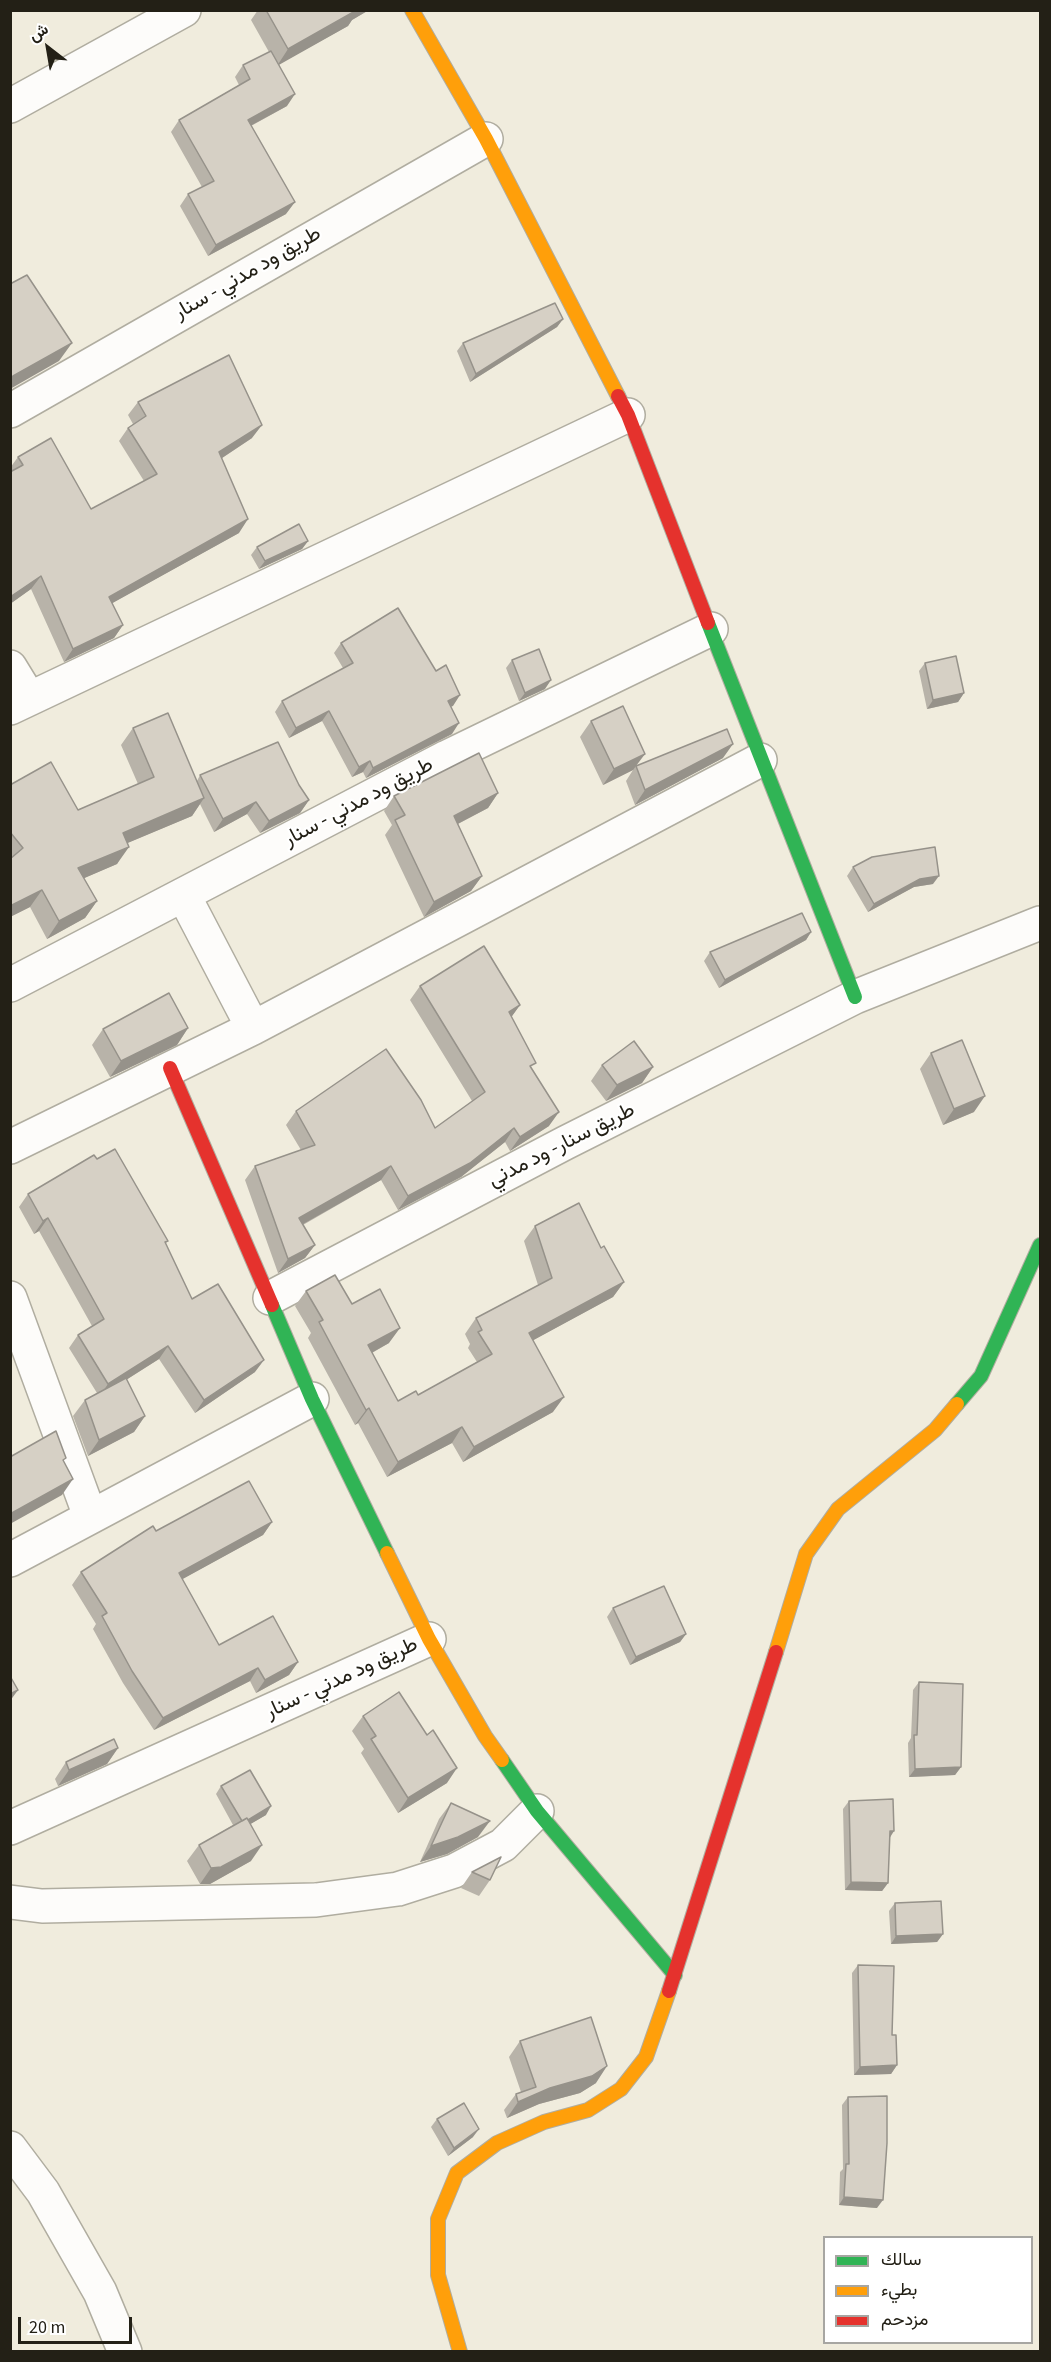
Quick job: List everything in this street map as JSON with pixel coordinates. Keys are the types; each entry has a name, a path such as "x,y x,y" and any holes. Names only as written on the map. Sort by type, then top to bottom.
{"street":[{"path":"10,106 184,10"},
{"path":"412,10 486,139 628,415 760,760 855,997"},
{"name":"طريق ود مدني - سنار","path":"10,411 486,139"},
{"path":"10,667 20,703 628,415"},
{"name":"طريق ود مدني - سنار","path":"10,985 447,757 711,628"},
{"path":"10,1148 253,1028 760,760"},
{"path":"184,896 253,1028"},
{"name":"طريق سنار- ود مدني","path":"270,1298 565,1143 855,997 1041,923"},
{"name":"طريق ود مدني - سنار","path":"10,1828 429,1639 312,1399 170,1068"},
{"path":"460,2352 438,2275 438,2219 457,2173 496,2143 544,2122 588,2110 621,2089 646,2057 675,1975 806,1554 838,1509 935,1430 981,1376 1041,1245"},
{"path":"10,1298 90,1516"},
{"path":"10,1560 312,1399"},
{"path":"429,1639 485,1736 537,1811 675,1975"},
{"path":"10,1929 26,1904 316,1900 398,1889 454,1871 503,1845 537,1811"},
{"path":"10,2148 43,2192 100,2292 125,2352"}],"building":[{"path":"266,10 357,10 288,49"},
{"path":"271,51 295,94 248,120 295,202 216,245 188,194 214,181 179,120 250,79 243,65"},
{"path":"27,275 72,343 13,376 10,380 10,284"},
{"path":"555,303 563,319 476,374 463,343"},
{"path":"229,355 262,425 219,452 248,519 109,597 123,625 73,649 41,576 10,597 10,472 23,465 18,457 51,438 91,509 157,474 128,428 146,416 138,402"},
{"path":"299,524 308,541 265,561 257,547"},
{"path":"398,608 436,671 446,665 460,695 448,701 459,723 373,768 370,761 359,767 329,711 296,728 282,701 353,663 341,643"},
{"path":"539,649 551,680 525,693 512,660"},
{"path":"956,656 964,693 933,700 925,663"},
{"path":"623,706 645,754 614,769 591,721"},
{"path":"168,713 204,798 123,833 129,847 78,868 97,901 59,921 42,890 10,906 10,859 23,848 10,832 10,785 51,762 78,810 154,777 133,728"},
{"path":"727,729 733,744 645,790 636,766"},
{"path":"278,742 309,800 269,821 256,802 223,819 200,775"},
{"path":"479,753 498,793 454,816 482,876 434,902 395,820 405,815 394,796"},
{"path":"935,847 939,876 920,879 874,904 853,867 872,857"},
{"path":"802,913 811,932 725,980 710,952"},
{"path":"484,946 520,1005 509,1012 536,1063 530,1066 559,1112 520,1137 514,1128 470,1163 408,1196 391,1166 299,1218 315,1245 288,1259 255,1166 315,1145 296,1111 386,1049 421,1100 435,1128 485,1092 420,986"},
{"path":"169,993 188,1028 121,1061 103,1029"},
{"path":"962,1040 985,1096 954,1109 931,1053"},
{"path":"634,1041 653,1067 617,1085 602,1065"},
{"path":"115,1149 168,1241 165,1242 192,1299 218,1284 264,1360 204,1400 168,1346 108,1384 78,1335 104,1319 48,1218 43,1221 28,1194 94,1155 97,1159"},
{"path":"579,1203 601,1248 604,1246 624,1282 529,1333 564,1397 474,1447 462,1427 398,1462 369,1408 366,1410 319,1322 323,1320 306,1291 335,1275 352,1304 380,1289 400,1328 368,1345 398,1401 416,1391 418,1395 492,1354 478,1332 482,1330 476,1318 552,1278 535,1226"},
{"path":"126,1378 145,1416 99,1440 85,1400"},
{"path":"56,1431 66,1458 63,1460 73,1479 10,1514 10,1457"},
{"path":"249,1481 272,1522 179,1573 219,1645 273,1616 298,1662 265,1680 258,1668 163,1718 132,1671 102,1616 107,1613 81,1572 153,1526 156,1531"},
{"path":"664,1586 686,1634 636,1657 613,1608"},
{"path":"10,1676 18,1690 10,1694"},
{"path":"919,1682 963,1684 961,1767 915,1769 914,1735 917,1735"},
{"path":"399,1692 427,1735 433,1730 457,1768 408,1798 371,1739 376,1736 363,1716"},
{"path":"114,1739 118,1748 69,1770 66,1762"},
{"path":"250,1770 271,1806 248,1820 247,1818 242,1821 221,1786"},
{"path":"893,1799 894,1831 890,1831 888,1883 851,1882 849,1801"},
{"path":"451,1803 490,1821 458,1837 431,1846"},
{"path":"247,1818 262,1845 221,1867 211,1868 199,1845"},
{"path":"501,1857 490,1880 472,1872 474,1871"},
{"path":"941,1901 943,1934 896,1936 895,1903"},
{"path":"858,1965 894,1966 892,2035 896,2035 897,2065 860,2067"},
{"path":"591,2017 607,2066 592,2076 550,2088 518,2102 516,2094 536,2087 520,2041"},
{"path":"887,2096 887,2143 883,2200 844,2197 846,2164 849,2164 848,2097"},
{"path":"464,2103 479,2129 454,2148 437,2119"}],"traffic: fast":[{"path":"708,623 855,997"},
{"path":"957,1404 981,1376 1040,1245"},
{"path":"272,1305 312,1399 387,1553"},
{"path":"502,1760 537,1811 675,1975"}],"traffic: slow":[{"path":"412,10 486,139 618,396"},
{"path":"776,1652 806,1554 838,1509 935,1430 957,1404"},
{"path":"387,1553 429,1639 485,1736 502,1760"},
{"path":"460,2352 438,2275 438,2219 457,2173 497,2143 544,2122 588,2110 621,2089 646,2057 669,1991"}],"traffic: jam":[{"path":"618,396 628,415 708,623"},
{"path":"170,1068 272,1305"},
{"path":"669,1991 776,1652"}]}
